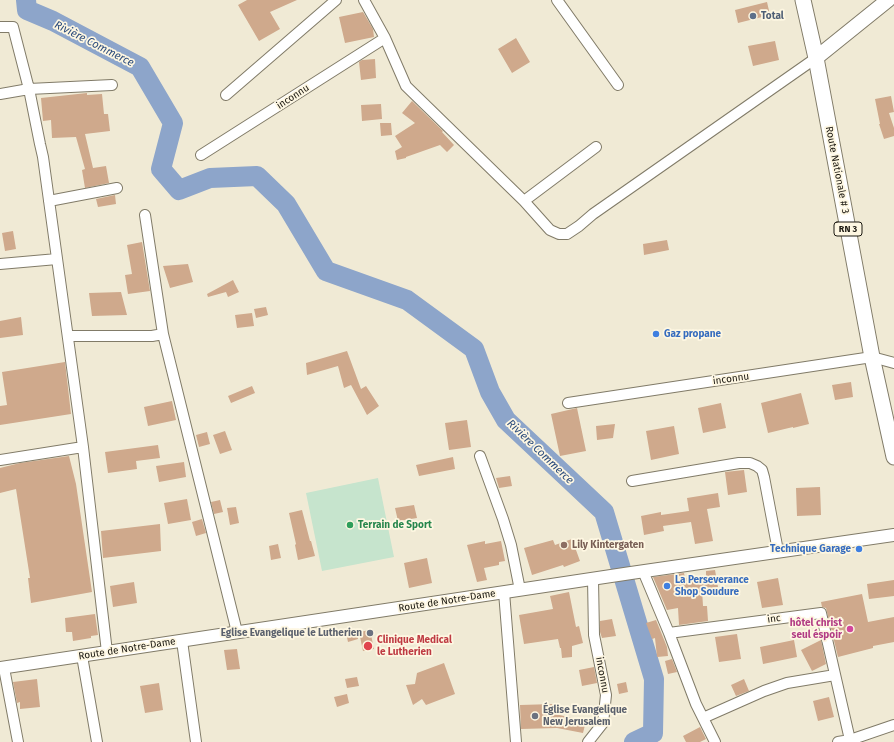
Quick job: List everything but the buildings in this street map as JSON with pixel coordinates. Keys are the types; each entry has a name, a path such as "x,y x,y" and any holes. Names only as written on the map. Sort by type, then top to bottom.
{"main road":[{"name":"Route Nationale # 3","path":"803,0 816,58 872,357 894,457"},
{"path":"816,58 888,0"}],"street":[{"path":"226,95 336,0"},
{"path":"364,0 385,38 406,86 524,201 550,230 559,234 567,234 579,226 816,58"},
{"path":"557,0 618,86"},
{"path":"0,27 13,26 29,89 43,157 83,447 107,652"},
{"name":"inconnu","path":"201,155 385,38"},
{"path":"0,94 29,89 112,85"},
{"path":"524,201 596,147"},
{"path":"49,201 117,188"},
{"path":"145,215 163,334 237,632"},
{"path":"0,264 57,259"},
{"path":"68,336 152,336 163,334"},
{"name":"inconnu","path":"568,403 872,357 894,363"},
{"path":"0,460 83,447"},
{"path":"480,456 511,545 520,590"},
{"path":"632,480 739,463 750,463 757,466 762,470 764,477 778,551"},
{"name":"Route de Notre-Dame","path":"2,668 637,572 894,535"},
{"path":"637,572 669,633 696,704 716,742"},
{"name":"inconnu","path":"588,742 603,723 606,695 594,636 599,578"},
{"path":"504,592 516,742"},
{"name":"inc","path":"669,633 821,613 850,740"},
{"path":"182,641 196,742"},
{"path":"82,656 98,742"},
{"path":"2,668 18,742"},
{"path":"703,718 764,691 787,683 835,675"},
{"path":"838,742 850,740 894,725"}],"green space":[{"name":"Terrain de Sport","path":"378,478 394,557 322,571 306,493"}],"waterway":[{"name":"Rivière Commerce","path":"26,0 27,10 53,21 140,67 173,123 161,169 179,190 210,178 257,176 286,204 326,271 407,300 474,349 490,392 506,420 604,512 654,679 653,733 634,742"}],"place":[{"name":"Total","path":"753,16"},
{"name":"Gaz propane","path":"656,334"},
{"name":"Terrain de Sport","path":"350,525"},
{"name":"Lily Kintergaten","path":"564,545"},
{"name":"Technique Garage","path":"859,549"},
{"name":"La Perseverance Shop Soudure","path":"667,586"},
{"name":"hôtel christ seul éspoir","path":"850,629"},
{"name":"Eglise Evangelique le Lutherien","path":"370,633"},
{"name":"Clinique Medical le Lutherien","path":"368,646"},
{"name":"Église Evangelique New Jerusalem","path":"535,716"}]}
